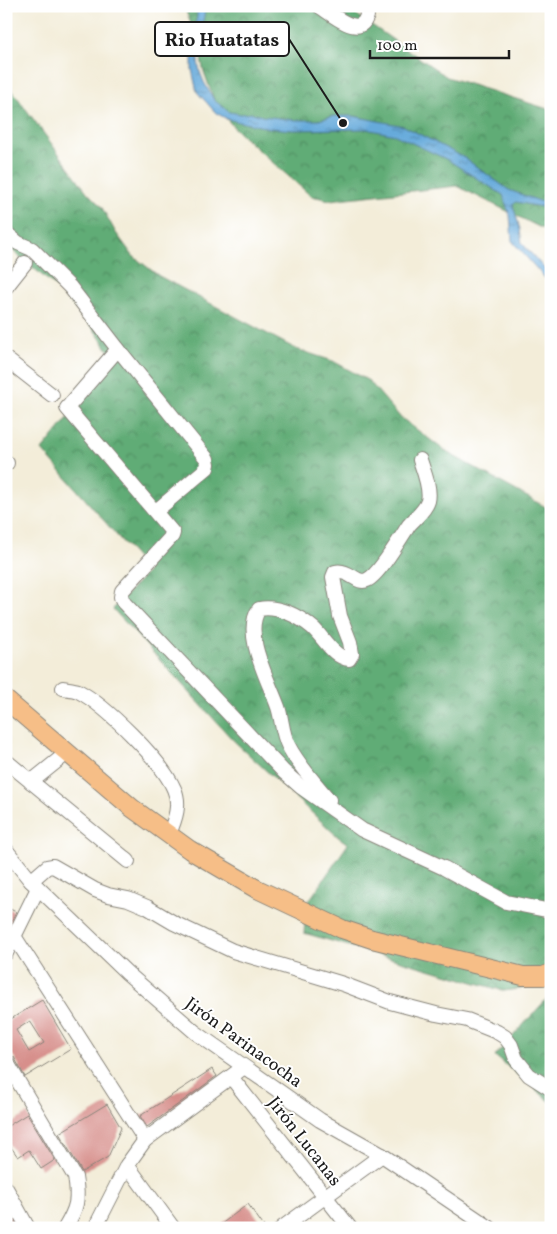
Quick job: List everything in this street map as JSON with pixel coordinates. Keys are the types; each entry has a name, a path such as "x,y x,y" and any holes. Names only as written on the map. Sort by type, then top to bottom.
{"main road":[{"path":"6,700 132,808 190,850 256,888 342,929 372,939 523,976 543,976 551,973"}],"street":[{"path":"319,6 349,25 356,26 363,23 368,16 366,6"},
{"path":"6,233 18,243 32,249 70,287 207,459 207,468 156,511"},
{"path":"6,287 24,264"},
{"path":"118,349 67,408 171,529 172,536 122,591 120,597 124,603 284,772 301,787 362,830 444,868 506,902 551,911"},
{"path":"6,360 52,395"},
{"path":"341,814 300,764 287,743 279,710 255,644 254,616 258,609 267,607 280,609 313,628 336,652 349,659 352,654 350,642 340,616 333,577 335,572 342,571 362,581 368,580 388,559 410,524 426,506 429,499 425,474 420,460"},
{"path":"63,688 76,690 93,701 121,725 156,761 175,790 177,805 175,821 169,834"},
{"path":"31,782 67,753"},
{"path":"6,761 128,861"},
{"name":"Jirón Parinacocha","path":"6,850 34,885 127,973 194,1032 320,1120 382,1154 490,1228"},
{"path":"6,953 34,885 47,867 53,866 95,890 128,899 147,907 174,923 233,951 343,984 390,1002 481,1025 505,1037 520,1064 529,1074 551,1089"},
{"path":"14,936 145,1140"},
{"path":"6,1061 75,1177 78,1192 77,1205 65,1228"},
{"path":"95,1228 127,1165 145,1140 244,1067"},
{"name":"Jirón Lucanas","path":"231,1077 350,1228"},
{"path":"282,1228 382,1154"},
{"path":"127,1165 173,1228"},
{"path":"6,1188 28,1228"}],"green space":[{"path":"184,6 344,6 447,77 551,110 551,233 457,186 330,200 311,196 238,132 217,108 204,72 196,37"},
{"path":"6,82 87,192 101,206 116,233 133,256 159,276 296,349 333,361 369,381 400,417 448,453 551,510 551,981 546,985 504,991 304,933 306,905 348,844 233,740 113,609 148,571 42,450 115,360 95,331 62,292 6,245"},
{"path":"551,994 551,1102 495,1056"}],"water":[{"path":"197,6 206,6 200,36 198,61 200,72 214,100 229,112 253,113 262,116 297,120 353,116 404,126 463,157 509,190 551,205 551,215 546,208 516,202 513,205 522,243 551,276 551,285 512,241 510,216 503,195 448,160 395,135 366,129 293,130 269,128 227,119 216,113 197,92 192,70 192,35 197,17"}],"building":[{"path":"6,907 16,912 6,932"},
{"path":"42,1000 71,1049 25,1077 14,1057 6,1052 6,1022","holes":["30,1021 44,1043 29,1052 16,1030"]},
{"path":"212,1069 217,1076 147,1127 140,1116"},
{"path":"107,1104 121,1128 108,1157 82,1172 59,1133"},
{"path":"27,1114 55,1160 41,1169 29,1150 18,1157 6,1140 6,1127"},
{"path":"248,1204 265,1228 216,1228"},
{"path":"6,1207 18,1228 6,1228"}],"place":[{"name":"Rio Huatatas","path":"343,123"}]}
